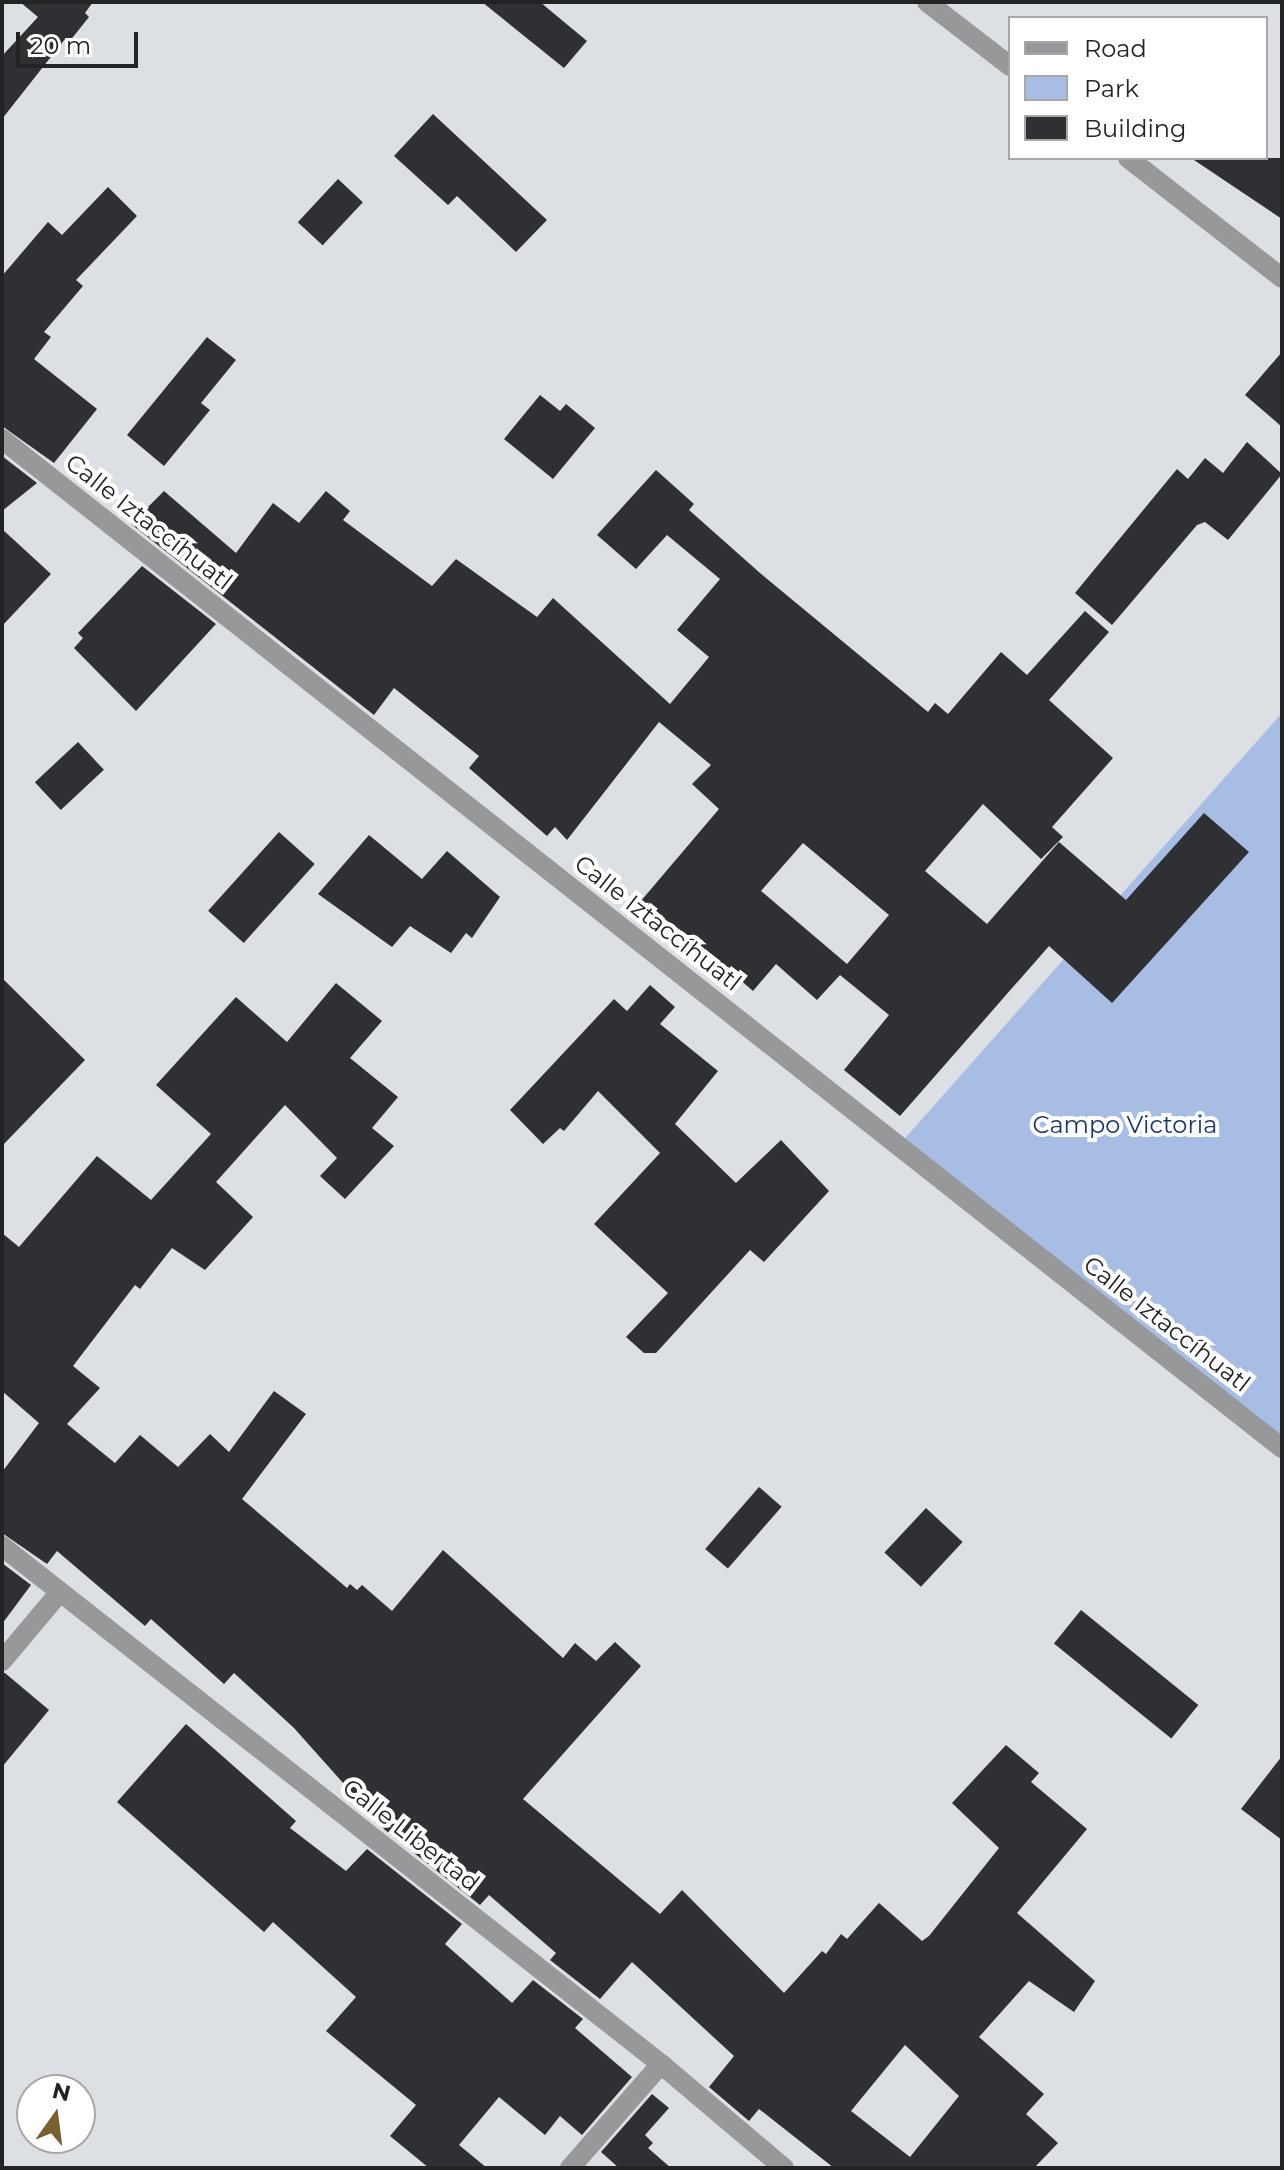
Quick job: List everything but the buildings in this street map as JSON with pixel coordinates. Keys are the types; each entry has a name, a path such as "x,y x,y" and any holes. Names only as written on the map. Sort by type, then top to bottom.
{"street":[{"path":"927,2 1008,64"},
{"path":"1131,160 1282,278"},
{"name":"Calle Iztaccíhuatl","path":"2,439 1282,1448"},
{"name":"Calle Libertad","path":"2,1546 661,2064 784,2168"},
{"path":"2,1661 60,1592"},
{"path":"570,2168 661,2064"}],"green space":[{"name":"Campo Victoria","path":"1282,713 1282,1448 899,1145"}]}
